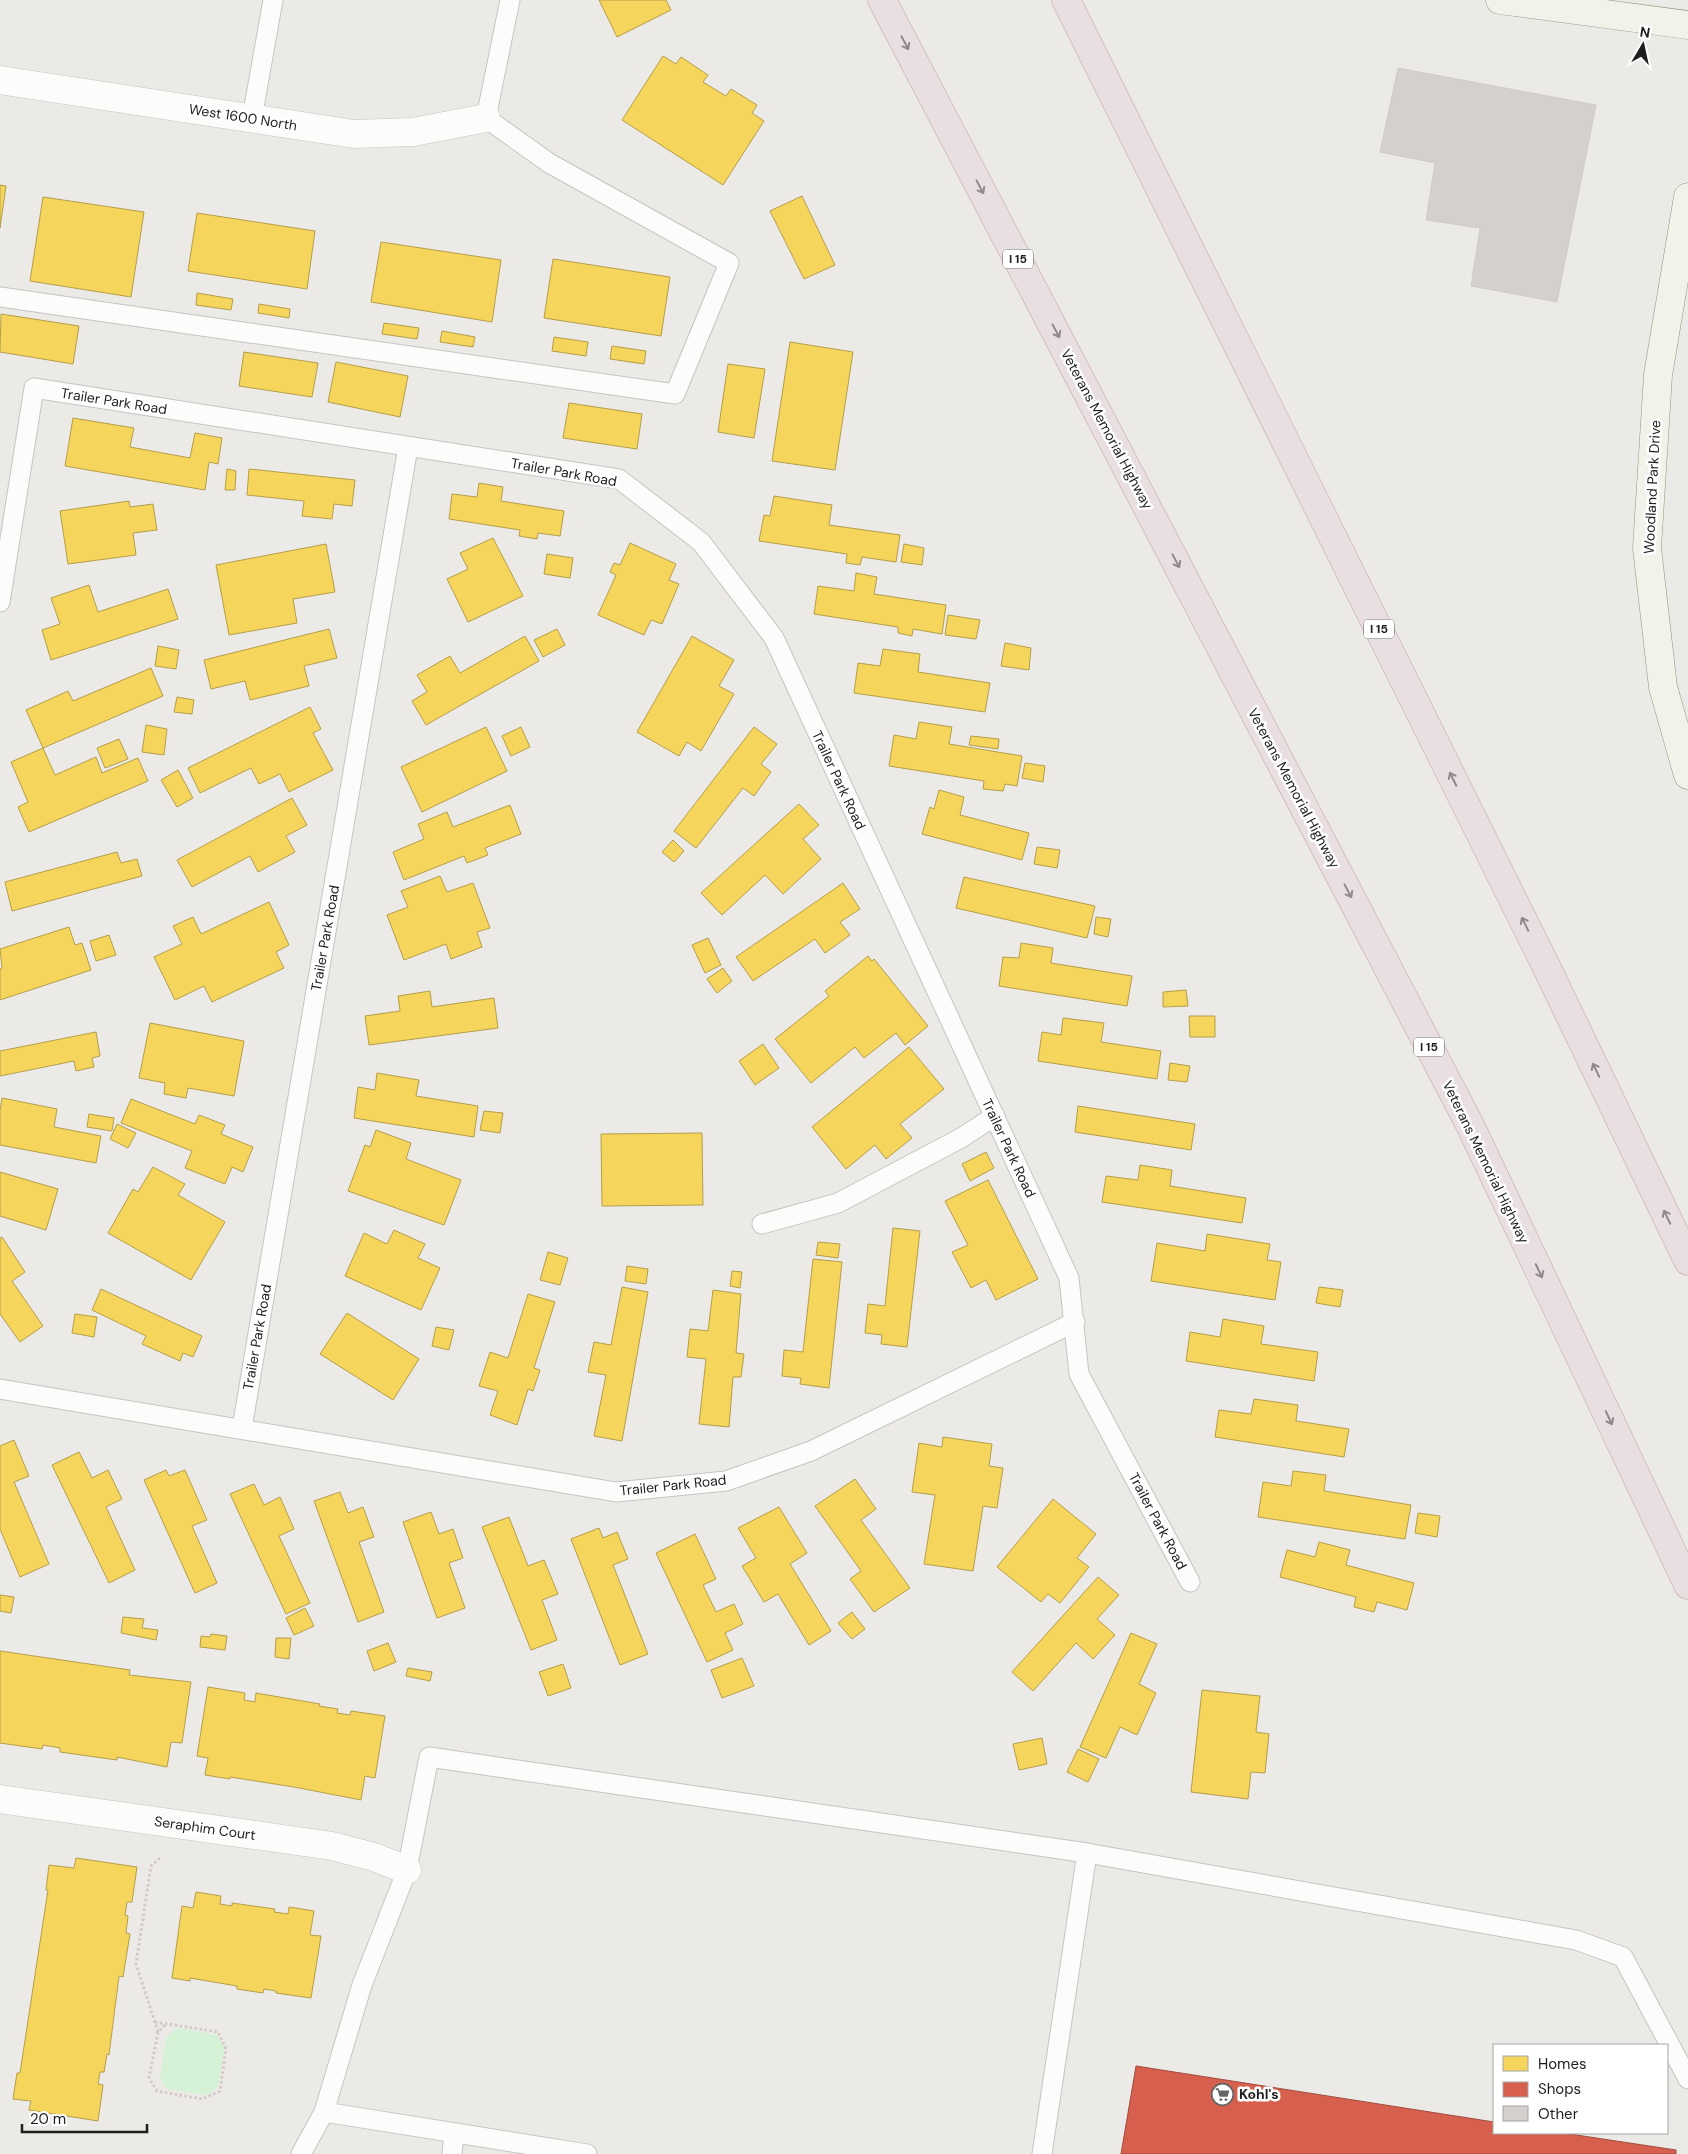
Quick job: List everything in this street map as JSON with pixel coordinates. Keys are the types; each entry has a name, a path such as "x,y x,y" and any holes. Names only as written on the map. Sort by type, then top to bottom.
{"highway":[{"name":"Veterans Memorial Highway","path":"882,0 1470,1125 1688,1585"},
{"name":"I 15","path":"1066,0 1546,966 1688,1261"}],"street":[{"path":"1500,0 1688,25"},
{"name":"West 1600 North","path":"0,80 354,134 413,132 486,118"},
{"name":"Woodland Park Drive","path":"1688,197 1658,375 1647,548 1663,687 1688,775"},
{"name":"Seraphim Court","path":"0,1799 332,1846 374,1857 407,1870"}],"lane":[{"path":"252,118 273,0"},
{"path":"0,297 675,394 729,263 549,163 486,118 510,0"},
{"name":"Trailer Park Road","path":"0,602 34,388 619,479 701,542 774,638 1070,1278 1079,1374 1190,1582"},
{"name":"Trailer Park Road","path":"242,1428 408,447"},
{"path":"762,1224 838,1203 961,1138 995,1116"},
{"name":"Trailer Park Road","path":"0,1389 616,1492 726,1481 810,1452 1075,1322"},
{"path":"301,2154 324,2112 362,1985 407,1870 429,1757 1087,1853 1576,1940 1623,1957 1688,2079"},
{"path":"1042,2154 1087,1853"},
{"path":"324,2112 587,2154"},
{"path":"452,2154 454,2133"}],"path":[{"path":"155,2022 218,2032 226,2050 220,2091 202,2099 157,2091 149,2078 158,2032 136,1964 151,1866 164,1855"},
{"path":"158,2032 166,2024"}],"green space":[{"path":"177,2028 217,2035 225,2046 218,2087 207,2095 167,2089 160,2078 166,2037"}],"building: Homes":[{"path":"599,0 666,0 671,10 617,37"},
{"path":"663,56 676,64 681,57 708,75 703,82 726,96 731,89 757,105 752,113 764,121 723,185 622,120"},
{"path":"0,185 6,186 0,228"},
{"path":"802,196 835,265 804,279 770,211"},
{"path":"43,197 144,212 131,297 30,281"},
{"path":"197,213 315,231 307,289 188,271"},
{"path":"381,242 501,260 492,322 371,302"},
{"path":"553,259 670,277 661,336 544,318"},
{"path":"197,293 233,299 231,310 196,305"},
{"path":"259,304 290,309 289,318 258,313"},
{"path":"1,314 79,326 73,364 0,352"},
{"path":"384,323 419,328 417,339 382,334"},
{"path":"442,331 475,337 473,347 440,342"},
{"path":"554,337 588,342 586,356 552,351"},
{"path":"790,342 853,352 835,470 772,461"},
{"path":"612,346 646,351 644,364 610,359"},
{"path":"244,352 318,363 312,397 239,386"},
{"path":"336,362 408,376 400,417 328,402"},
{"path":"728,364 765,369 754,438 718,432"},
{"path":"569,403 642,414 637,449 563,438"},
{"path":"73,418 134,428 130,447 190,458 195,433 222,438 218,464 209,462 205,490 65,466"},
{"path":"227,469 236,471 235,490 225,490"},
{"path":"249,469 355,480 352,506 334,504 332,519 302,516 304,501 247,495"},
{"path":"479,483 503,487 501,501 564,511 560,536 538,533 537,539 519,536 520,530 449,519 452,494 477,497"},
{"path":"774,496 832,505 829,525 900,535 896,562 862,557 860,565 846,563 847,554 759,541 764,515 770,516"},
{"path":"129,501 130,507 153,504 157,530 133,533 136,555 68,564 60,511"},
{"path":"493,538 523,596 468,622 447,579 468,569 460,553"},
{"path":"630,543 676,564 669,580 679,584 662,624 651,620 644,635 598,615 616,575 610,572 614,563 620,565"},
{"path":"326,544 335,592 293,599 297,623 229,635 216,565"},
{"path":"904,544 924,548 922,565 901,562"},
{"path":"547,554 573,558 570,578 544,574"},
{"path":"856,573 877,577 874,594 946,605 942,634 913,629 912,636 898,633 898,627 814,614 818,586 854,591"},
{"path":"89,585 98,612 168,589 178,619 51,660 42,630 60,624 51,598"},
{"path":"948,615 980,620 976,639 945,635"},
{"path":"329,629 337,658 304,666 309,686 250,700 245,681 211,689 204,660"},
{"path":"557,629 565,645 543,657 534,640"},
{"path":"525,636 539,661 426,725 412,701 427,692 417,675 450,656 460,673"},
{"path":"692,636 734,660 719,686 734,694 701,751 687,742 679,756 637,732"},
{"path":"1005,643 1031,648 1029,670 1001,666"},
{"path":"158,646 179,650 176,669 155,666"},
{"path":"883,649 920,654 918,672 990,683 985,712 854,693 858,663 880,666"},
{"path":"151,668 163,696 43,748 26,710 68,691 73,701"},
{"path":"177,697 194,700 192,714 174,712"},
{"path":"310,707 321,729 313,733 333,770 289,792 280,774 259,784 251,768 200,793 188,768"},
{"path":"919,722 952,727 949,744 1022,756 1017,786 1005,784 1003,791 983,789 984,781 889,766 894,735 916,739"},
{"path":"146,725 167,729 164,755 142,752"},
{"path":"486,727 507,771 422,812 401,767"},
{"path":"521,727 530,747 511,756 502,736"},
{"path":"754,727 777,744 761,764 771,772 754,796 743,788 696,848 674,831"},
{"path":"971,736 999,739 998,749 969,745"},
{"path":"119,739 128,759 105,768 97,748"},
{"path":"43,748 55,775 96,757 102,773 138,758 148,781 29,832 18,807 28,802 11,762"},
{"path":"1025,763 1045,766 1043,782 1022,778"},
{"path":"178,770 193,798 177,807 161,780"},
{"path":"939,790 964,797 960,815 1029,833 1022,860 922,834 930,807 934,809"},
{"path":"292,798 307,825 286,836 295,852 258,872 250,856 192,887 177,860"},
{"path":"799,804 819,825 803,839 821,859 783,894 765,875 722,915 701,893"},
{"path":"510,805 521,834 485,848 488,855 467,863 464,856 404,880 393,852 424,839 418,824 447,812 453,827"},
{"path":"673,840 684,851 674,862 662,852"},
{"path":"1037,847 1060,850 1057,868 1034,864"},
{"path":"117,852 121,863 137,859 142,876 12,911 5,882"},
{"path":"440,876 447,892 473,883 490,928 477,932 482,947 451,959 446,944 404,960 387,915 408,907 401,891"},
{"path":"964,877 1095,906 1087,938 956,908"},
{"path":"843,883 860,909 840,922 850,935 825,953 815,939 753,981 736,957"},
{"path":"269,902 289,945 276,952 284,968 212,1002 204,986 175,1000 154,957 182,944 173,926 193,917 201,934"},
{"path":"1096,917 1111,919 1108,937 1094,934"},
{"path":"69,927 75,945 82,943 91,970 0,1000 0,969 2,968 0,949"},
{"path":"109,935 116,955 96,961 90,941"},
{"path":"708,938 721,965 705,973 692,945"},
{"path":"1021,943 1053,948 1051,963 1132,976 1127,1006 999,986 1003,957 1019,958"},
{"path":"868,956 872,961 874,959 928,1026 905,1045 896,1033 864,1058 855,1047 811,1083 775,1039 829,996 825,991"},
{"path":"723,968 732,981 717,993 707,979"},
{"path":"1186,990 1188,1006 1163,1007 1163,992"},
{"path":"430,991 432,1007 494,998 498,1028 369,1045 365,1016 400,1011 398,996"},
{"path":"1189,1016 1215,1016 1215,1037 1190,1037"},
{"path":"1063,1018 1104,1023 1101,1042 1161,1051 1157,1079 1038,1061 1042,1032 1061,1035"},
{"path":"150,1023 244,1041 234,1096 188,1088 186,1098 164,1094 165,1083 139,1078"},
{"path":"96,1032 100,1056 92,1058 94,1067 76,1071 74,1061 0,1076 0,1051"},
{"path":"763,1044 779,1068 755,1085 739,1061"},
{"path":"909,1047 944,1089 900,1124 912,1138 886,1159 875,1145 846,1169 812,1127"},
{"path":"1170,1063 1190,1066 1187,1082 1168,1080"},
{"path":"377,1073 419,1080 416,1096 478,1106 474,1137 354,1118 358,1087 375,1090"},
{"path":"2,1098 57,1109 54,1127 101,1136 96,1163 0,1145"},
{"path":"131,1099 195,1124 199,1115 225,1125 221,1134 253,1147 243,1172 232,1167 225,1184 185,1168 192,1151 121,1123"},
{"path":"1078,1106 1195,1124 1191,1150 1075,1132"},
{"path":"484,1111 503,1113 500,1133 480,1130"},
{"path":"89,1114 114,1118 112,1131 87,1127"},
{"path":"117,1124 136,1133 128,1148 110,1139"},
{"path":"376,1130 411,1143 406,1159 461,1180 444,1225 348,1191 365,1145 370,1147"},
{"path":"702,1133 703,1205 602,1206 601,1134"},
{"path":"986,1152 994,1168 970,1181 962,1164"},
{"path":"1140,1165 1172,1170 1170,1186 1246,1198 1242,1223 1102,1202 1106,1176 1138,1180"},
{"path":"153,1167 185,1184 178,1195 225,1222 191,1280 108,1233 133,1189 138,1192"},
{"path":"0,1172 58,1189 46,1230 0,1216"},
{"path":"988,1180 1038,1279 996,1300 986,1280 971,1288 952,1252 968,1245 945,1201"},
{"path":"893,1228 920,1231 907,1347 881,1344 882,1335 865,1333 868,1304 885,1306"},
{"path":"394,1230 425,1244 418,1258 440,1268 421,1310 345,1276 364,1233 387,1244"},
{"path":"1207,1234 1270,1244 1267,1260 1281,1262 1275,1300 1151,1281 1157,1243 1205,1251"},
{"path":"2,1237 25,1272 12,1281 43,1326 20,1342 0,1314 0,1238"},
{"path":"818,1242 840,1244 838,1258 816,1255"},
{"path":"548,1252 568,1258 560,1285 540,1280"},
{"path":"813,1259 842,1262 829,1388 800,1384 801,1378 782,1376 784,1350 803,1352"},
{"path":"627,1266 648,1269 646,1284 625,1281"},
{"path":"732,1271 742,1272 740,1288 730,1286"},
{"path":"622,1287 648,1292 622,1441 594,1436 606,1375 588,1372 594,1342 611,1345"},
{"path":"1319,1287 1343,1290 1340,1307 1316,1303"},
{"path":"101,1289 202,1336 193,1357 183,1353 180,1361 142,1344 146,1336 92,1310"},
{"path":"713,1290 741,1294 736,1353 744,1354 741,1377 733,1377 729,1427 699,1424 706,1359 687,1357 690,1329 708,1331"},
{"path":"528,1294 555,1302 534,1368 540,1370 533,1391 528,1389 517,1425 490,1415 498,1391 479,1386 490,1352 508,1358"},
{"path":"347,1313 419,1359 393,1400 320,1354"},
{"path":"75,1314 97,1317 94,1337 72,1333"},
{"path":"1223,1319 1264,1326 1261,1344 1318,1352 1314,1381 1186,1361 1190,1332 1220,1337"},
{"path":"436,1327 454,1330 449,1350 432,1346"},
{"path":"1254,1399 1298,1405 1296,1421 1349,1429 1344,1457 1215,1437 1219,1410 1251,1414"},
{"path":"943,1437 992,1444 989,1466 1003,1468 997,1508 983,1506 973,1571 924,1564 935,1495 912,1492 919,1443 942,1447"},
{"path":"14,1440 29,1476 14,1482 49,1564 20,1577 0,1529 0,1446"},
{"path":"79,1452 92,1478 108,1470 122,1499 106,1507 135,1570 109,1583 52,1465"},
{"path":"166,1470 169,1476 185,1470 207,1520 192,1526 217,1583 195,1593 144,1480"},
{"path":"1293,1471 1326,1475 1324,1491 1411,1505 1405,1539 1258,1517 1263,1482 1291,1486"},
{"path":"855,1479 876,1509 861,1520 910,1588 874,1612 850,1579 861,1571 815,1506"},
{"path":"254,1484 264,1505 280,1497 294,1529 279,1536 310,1603 286,1614 230,1494"},
{"path":"340,1492 348,1513 363,1507 374,1537 359,1542 384,1612 358,1622 314,1501"},
{"path":"1053,1499 1096,1534 1077,1558 1089,1567 1060,1603 1048,1594 1041,1602 997,1567"},
{"path":"779,1507 807,1553 790,1564 831,1631 809,1645 778,1594 764,1602 742,1566 756,1558 738,1528"},
{"path":"431,1512 439,1534 453,1529 463,1558 449,1563 465,1608 437,1618 403,1522"},
{"path":"1418,1513 1440,1516 1437,1537 1415,1533"},
{"path":"509,1517 528,1566 544,1560 558,1594 542,1600 557,1640 531,1650 482,1527"},
{"path":"599,1528 603,1538 617,1532 628,1559 613,1565 648,1654 620,1665 571,1539"},
{"path":"695,1534 716,1579 703,1585 716,1612 734,1604 743,1624 725,1633 733,1650 707,1662 656,1553"},
{"path":"1319,1542 1350,1550 1346,1565 1414,1583 1407,1610 1377,1602 1374,1612 1354,1607 1356,1597 1280,1577 1287,1550 1315,1557"},
{"path":"1098,1577 1119,1595 1097,1619 1115,1635 1093,1659 1076,1643 1033,1691 1012,1672"},
{"path":"0,1595 14,1597 11,1613 0,1611"},
{"path":"305,1608 314,1626 294,1635 286,1618"},
{"path":"852,1612 865,1629 852,1639 838,1623"},
{"path":"123,1617 144,1619 142,1628 158,1630 156,1640 121,1633"},
{"path":"1131,1633 1157,1644 1139,1684 1156,1693 1137,1735 1120,1727 1106,1758 1080,1747"},
{"path":"211,1634 227,1636 225,1650 200,1647 201,1636 210,1637"},
{"path":"276,1638 291,1638 289,1659 275,1657"},
{"path":"388,1643 396,1662 374,1671 367,1651"},
{"path":"0,1651 130,1670 129,1675 191,1682 182,1743 171,1742 167,1767 117,1757 117,1760 60,1752 60,1748 43,1745 42,1749 0,1743"},
{"path":"742,1658 754,1686 722,1698 711,1670"},
{"path":"563,1664 571,1688 548,1696 539,1672"},
{"path":"408,1668 432,1672 430,1681 406,1676"},
{"path":"208,1687 245,1693 244,1700 255,1702 256,1693 320,1704 319,1706 338,1709 337,1713 350,1715 351,1711 385,1716 375,1778 365,1776 361,1800 294,1787 205,1775 208,1758 197,1756"},
{"path":"1202,1690 1260,1696 1256,1732 1269,1734 1265,1773 1251,1772 1248,1799 1191,1792"},
{"path":"1042,1738 1047,1764 1019,1770 1013,1744"},
{"path":"1078,1749 1099,1759 1088,1782 1067,1772"},
{"path":"76,1858 137,1867 132,1902 127,1902 125,1915 128,1916 126,1933 130,1934 123,1977 119,1976 109,2055 107,2054 104,2072 100,2072 98,2084 103,2085 98,2121 29,2110 31,2101 13,2099 17,2073 20,2073 48,1890 46,1890 49,1865 74,1868"},
{"path":"196,1892 221,1896 220,1904 232,1906 232,1903 275,1909 274,1912 288,1914 289,1907 314,1911 310,1935 321,1936 311,1998 276,1993 276,1991 264,1989 263,1993 237,1989 237,1986 190,1978 190,1981 172,1978 182,1906 193,1908"}],"building: Shops":[{"name":"Kohl's","path":"1136,2066 1493,2122 1493,2134 1570,2134 1676,2150 1676,2154 1121,2154"}],"building: Other":[{"path":"1398,68 1596,105 1557,302 1471,286 1480,228 1426,220 1435,163 1380,152"}],"place":[{"name":"Kohl's","path":"1223,2094"}]}
